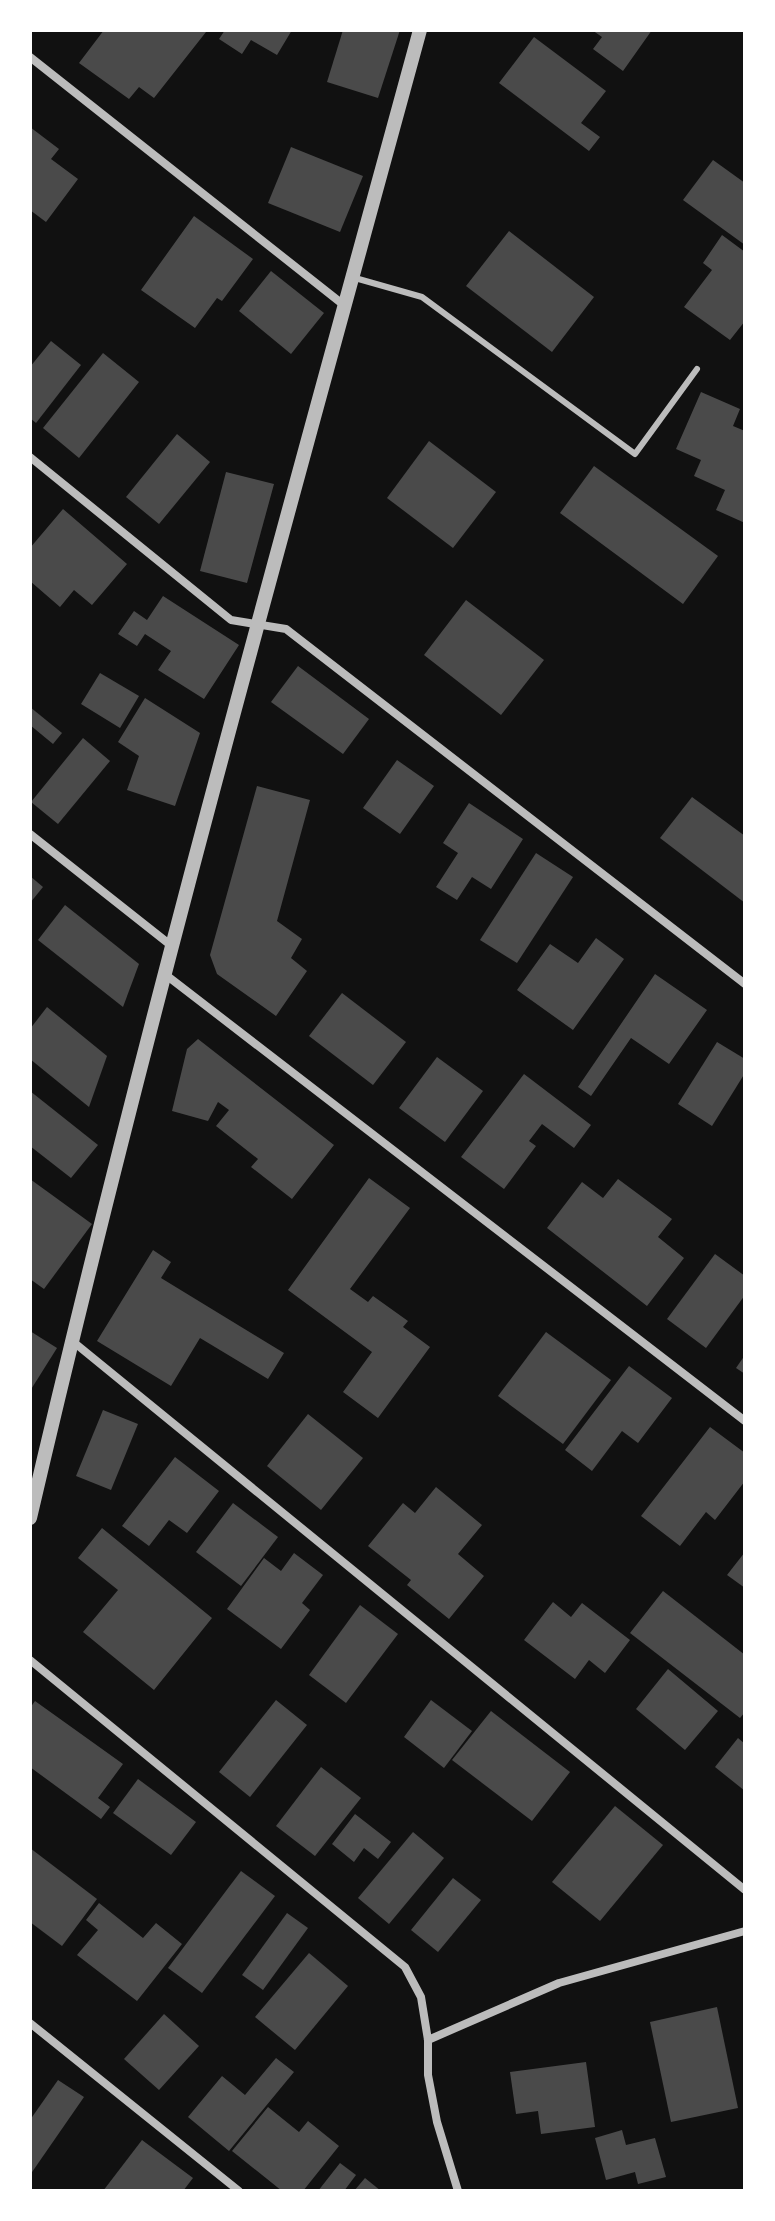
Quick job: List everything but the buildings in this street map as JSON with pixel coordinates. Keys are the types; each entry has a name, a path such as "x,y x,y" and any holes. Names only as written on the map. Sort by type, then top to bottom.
{"street":[{"path":"30,1518 71,1340 257,624 420,30"},
{"path":"30,57 345,306"},
{"path":"30,457 231,620 286,629 745,984"},
{"path":"30,834 173,947"},
{"path":"166,975 745,1421"},
{"path":"71,1340 745,1890"},
{"path":"30,1660 405,1967 421,1997 428,2040 428,2075 437,2122 458,2191"},
{"path":"428,2040 559,1983 745,1931"},
{"path":"30,2023 239,2191"}],"lane":[{"path":"352,277 422,297 635,454 697,369"}]}
